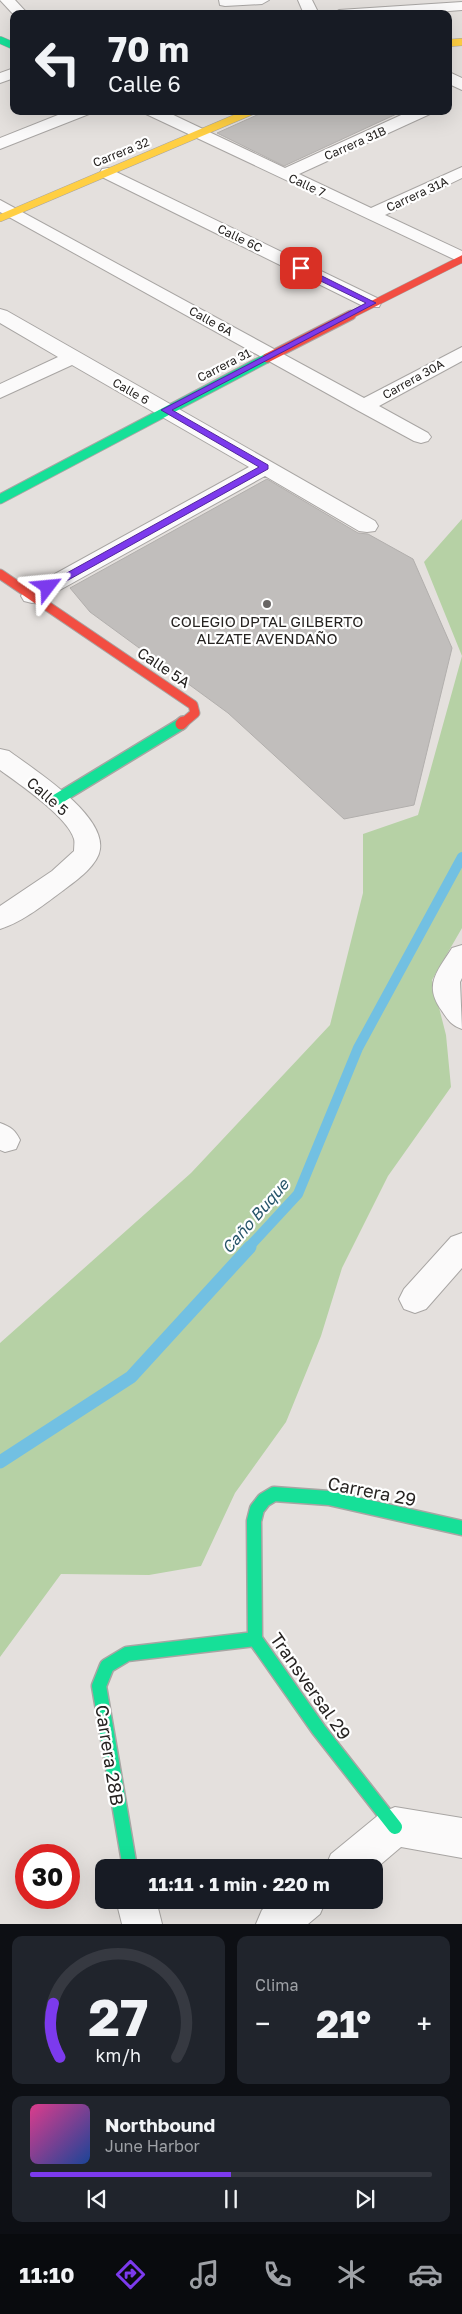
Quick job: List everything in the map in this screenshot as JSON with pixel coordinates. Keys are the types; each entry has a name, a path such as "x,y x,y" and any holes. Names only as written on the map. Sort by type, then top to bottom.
{"street":[{"path":"7,0 17,10"},
{"path":"225,2 262,0"},
{"path":"400,10 462,6"},
{"path":"452,81 460,92"},
{"path":"0,144 73,115"},
{"name":"Calle 7","path":"161,115 462,258"},
{"name":"Carrera 32","path":"5,212 108,172 243,115"},
{"name":"Carrera 31B","path":"285,174 415,115"},
{"name":"Calle 6C","path":"108,172 372,303"},
{"name":"Carrera 31A","path":"371,215 461,174"},
{"name":"Calle 6A","path":"5,212 421,437"},
{"name":"Carrera 31","path":"0,498 165,410 462,258"},
{"name":"Calle 6","path":"0,314 367,526"},
{"name":"Carrera 30A","path":"364,406 462,353"},
{"path":"0,392 73,357"},
{"path":"32,596 265,467"},
{"name":"Calle 5A","path":"0,574 193,705 195,713 56,800"},
{"name":"Calle 5","path":"0,757 56,800 84,829 89,841 87,852 76,866 0,919"},
{"path":"462,955 446,981 446,996 462,1018"},
{"path":"415,1299 462,1246"},
{"name":"Carrera 29","path":"274,1494 329,1498 462,1528"},
{"name":"Transversal 29","path":"274,1494 264,1500 257,1509 254,1521 255,1639 319,1730 394,1827"},
{"name":"Carrera 28B","path":"128,1859 99,1686 107,1666 127,1654 255,1639"},
{"path":"356,1859 394,1827 462,1838"},
{"path":"138,1909 142,1924"},
{"path":"276,1924 295,1909"}],"green space":[{"path":"462,519 462,656 424,562"},
{"path":"462,656 462,928 432,980 446,1035 451,1087 388,1176 342,1268 321,1336 286,1422 235,1493 201,1566 149,1575 61,1574 0,1657 0,1343 191,1173 330,1025 363,893 363,834 418,815"}],"building":[{"path":"257,115 394,115 284,166 217,133"},
{"path":"267,479 358,533 368,534 413,559 452,648 414,805 344,819 228,713 90,612 70,588"}],"waterway":[{"name":"Caño Buque","path":"248,1248 298,1194 358,1048 462,857"},
{"name":"Caño Buque","path":"0,1462 131,1377 250,1247"}],"traffic: fast":[{"path":"0,40 10,44"},
{"path":"0,499 267,358"},
{"path":"56,800 181,724"},
{"path":"395,1827 319,1730 255,1639 254,1521 257,1509 264,1500 274,1494 329,1498 462,1528"},
{"path":"128,1859 99,1686 107,1666 127,1654 255,1639"}],"traffic: slow":[{"path":"452,43 462,42"},
{"path":"0,218 243,115"}],"traffic: jam":[{"path":"267,358 462,259"},
{"path":"0,574 193,705 195,713 181,724"}],"place":[{"name":"COLEGIO DPTAL GILBERTO ALZATE AVENDAÑO","path":"267,604"}],"route":[{"path":"48,587 265,467 165,410 372,303 301,268"}]}
